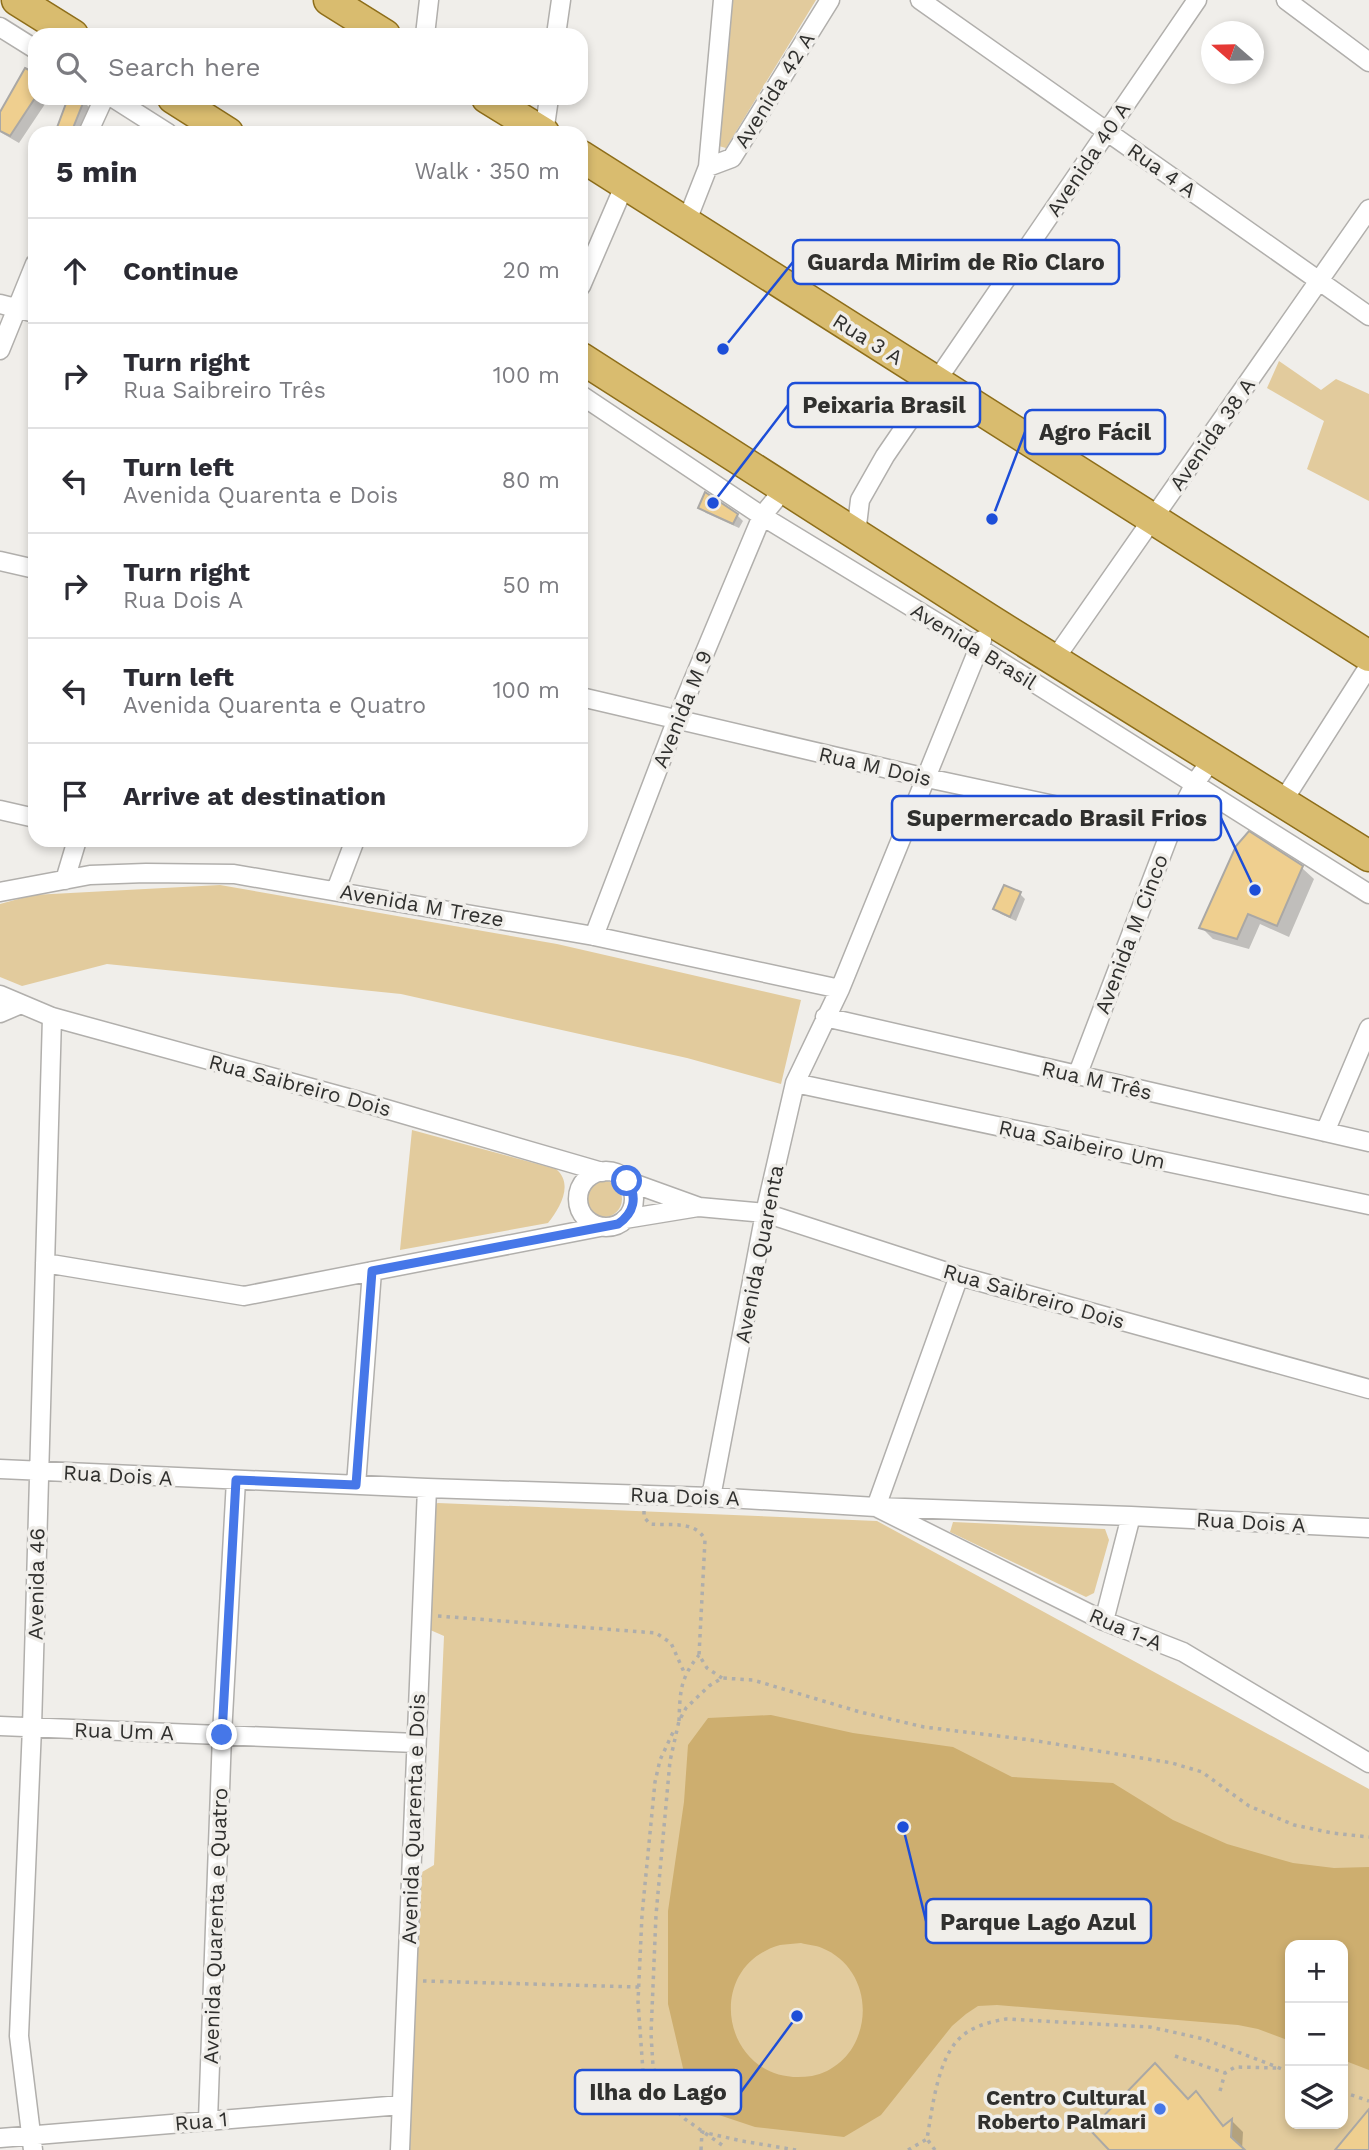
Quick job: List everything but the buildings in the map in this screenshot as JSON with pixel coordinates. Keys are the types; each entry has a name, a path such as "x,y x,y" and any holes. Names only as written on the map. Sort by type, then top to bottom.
{"main road":[{"path":"18,0 62,28"},
{"path":"329,0 374,28"},
{"path":"184,105 217,126"},
{"path":"498,105 533,126"},
{"name":"Rua 3 A","path":"588,160 1369,656"},
{"name":"Avenida Brasil","path":"588,363 990,620 1369,856"}],"street":[{"path":"426,28 429,0"},
{"path":"557,28 561,0"},
{"name":"Avenida 42 A","path":"686,223 708,167 723,0"},
{"name":"Avenida 42 A","path":"708,167 733,158 830,0"},
{"name":"Rua 4 A","path":"920,0 1369,316"},
{"name":"Avenida 40 A","path":"856,534 860,500 885,456 1198,0"},
{"path":"1286,0 1369,61"},
{"path":"0,27 28,45"},
{"path":"91,126 101,105"},
{"path":"124,105 157,126"},
{"path":"545,126 548,105"},
{"path":"588,270 625,184"},
{"name":"Avenida 38 A","path":"1054,660 1369,209"},
{"path":"0,350 8,306 28,275"},
{"path":"8,306 28,311"},
{"name":"Avenida Brasil","path":"588,400 762,516 979,648 1369,894"},
{"name":"Avenida M 9","path":"594,936 677,719 762,516 784,489"},
{"path":"0,561 28,567"},
{"name":"Avenida Quarenta","path":"711,1497 765,1213 795,1083 840,989 990,620"},
{"path":"1283,801 1369,666"},
{"name":"Rua M Dois","path":"588,699 928,778 1171,830"},
{"name":"Avenida M Cinco","path":"1077,1076 1171,830 1195,783 1212,759"},
{"path":"0,810 28,816"},
{"path":"65,880 75,847"},
{"path":"336,890 352,847"},
{"name":"Avenida M Treze","path":"0,892 90,875 234,874 594,936 840,989"},
{"name":"Rua Saibreiro Dois","path":"0,995 52,1017 368,1103 602,1172"},
{"path":"0,1013 21,1004"},
{"name":"Avenida 46","path":"33,2143 19,2036 32,1727 52,1017"},
{"name":"Rua M Três","path":"825,1017 1369,1142"},
{"path":"1325,1132 1369,1028"},
{"name":"Rua Saibeiro Um","path":"795,1083 1369,1205"},
{"path":"45,1263 237,1296 609,1227 625,1220 633,1205 634,1196 627,1181 620,1175 602,1172 585,1181 580,1189 579,1208 584,1216 600,1227"},
{"name":"Rua Saibreiro Dois","path":"627,1181 699,1207 765,1213 959,1276 1369,1389"},
{"name":"Rua Saibreiro Dois","path":"625,1220 699,1207"},
{"path":"563,1234 584,1216"},
{"path":"356,1485 372,1271"},
{"path":"876,1507 959,1276"},
{"name":"Rua Dois A","path":"0,1469 427,1488 643,1494 1369,1528"},
{"name":"Avenida Quarenta e Quatro","path":"208,2120 222,1735 236,1480"},
{"name":"Avenida Quarenta e Dois","path":"400,2150 427,1488"},
{"name":"Rua 1-A","path":"876,1507 1104,1621 1183,1652 1369,1763"},
{"path":"1104,1621 1131,1516"},
{"name":"Rua Um A","path":"0,1726 416,1744"},
{"name":"Rua 1","path":"0,2138 33,2143 208,2120 401,2105"}],"path":[{"path":"643,1494 644,1517 650,1524 692,1526 702,1532 705,1540 699,1655 681,1684 668,1780 652,1989 653,2066 660,2089 671,2106"},
{"path":"422,1615 656,1633 671,1643 685,1674"},
{"path":"699,1655 707,1668 722,1678 753,1680 860,1713 924,1727 1031,1740 1172,1763 1202,1772 1249,1806 1294,1825 1369,1837"},
{"path":"722,1678 698,1695 678,1721 660,1760 655,1782 642,1915 639,1987 639,2034 643,2071 652,2092 722,2145"},
{"path":"407,1981 639,1987"},
{"path":"935,2150 927,2139 933,2103 947,2054 958,2039 983,2024 1006,2019 1150,2027 1204,2039 1285,2070"},
{"path":"1175,2056 1225,2073"},
{"path":"1220,2091 1225,2073 1235,2067 1282,2069"},
{"path":"1348,2094 1369,2101"},
{"path":"701,2150 702,2132"},
{"path":"702,2132 796,2150"},
{"path":"908,2150 927,2139"}],"shaded area":[{"path":"731,0 816,0 726,148 715,145"},
{"path":"1279,361 1321,390 1336,379 1369,394 1369,501 1307,469 1324,421 1267,388"},
{"path":"220,885 557,944 801,1000 781,1084 687,1058 401,994 107,964 22,986 0,977 0,904 33,895"},
{"path":"412,1130 556,1169 564,1182 561,1203 548,1223 400,1250"},
{"path":"604,1181 617,1186 622,1199 617,1212 604,1217 591,1212 586,1199 591,1186"},
{"path":"438,1503 877,1521 1369,1789 1369,2150 406,2150 417,1875 434,1865 444,1636 428,1629 432,1505"},
{"path":"953,1522 1105,1529 1109,1540 1094,1593 1086,1597 950,1532"},
{"path":"771,1715 853,1733 953,1747 1012,1777 1113,1783 1173,1820 1227,1844 1293,1863 1334,1868 1369,1867 1369,2070 1348,2062 1348,1940 1285,1940 1285,2039 1238,2025 997,2005 978,2006 952,2026 881,2115 844,2137 755,2127 707,2111 686,2081 668,2004 668,1911 684,1802 688,1745 708,1718","holes":["801,1943 820,1947 834,1954 852,1973 862,1997 862,2023 851,2050 834,2067 812,2076 782,2075 758,2065 742,2047 733,2024 731,2000 738,1977 755,1958 780,1945"]}],"place":[{"name":"Guarda Mirim de Rio Claro","path":"723,349"},
{"name":"Peixaria Brasil","path":"713,503"},
{"name":"Agro Fácil","path":"992,519"},
{"name":"Supermercado Brasil Frios","path":"1255,890"},
{"name":"Parque Lago Azul","path":"903,1827"},
{"name":"Ilha do Lago","path":"797,2016"},
{"name":"Centro Cultural Roberto Palmari","path":"1160,2109"}],"route":[{"path":"222,1735 236,1480 356,1485 372,1271 618,1224 625,1220 633,1205 634,1196 627,1181"}]}
